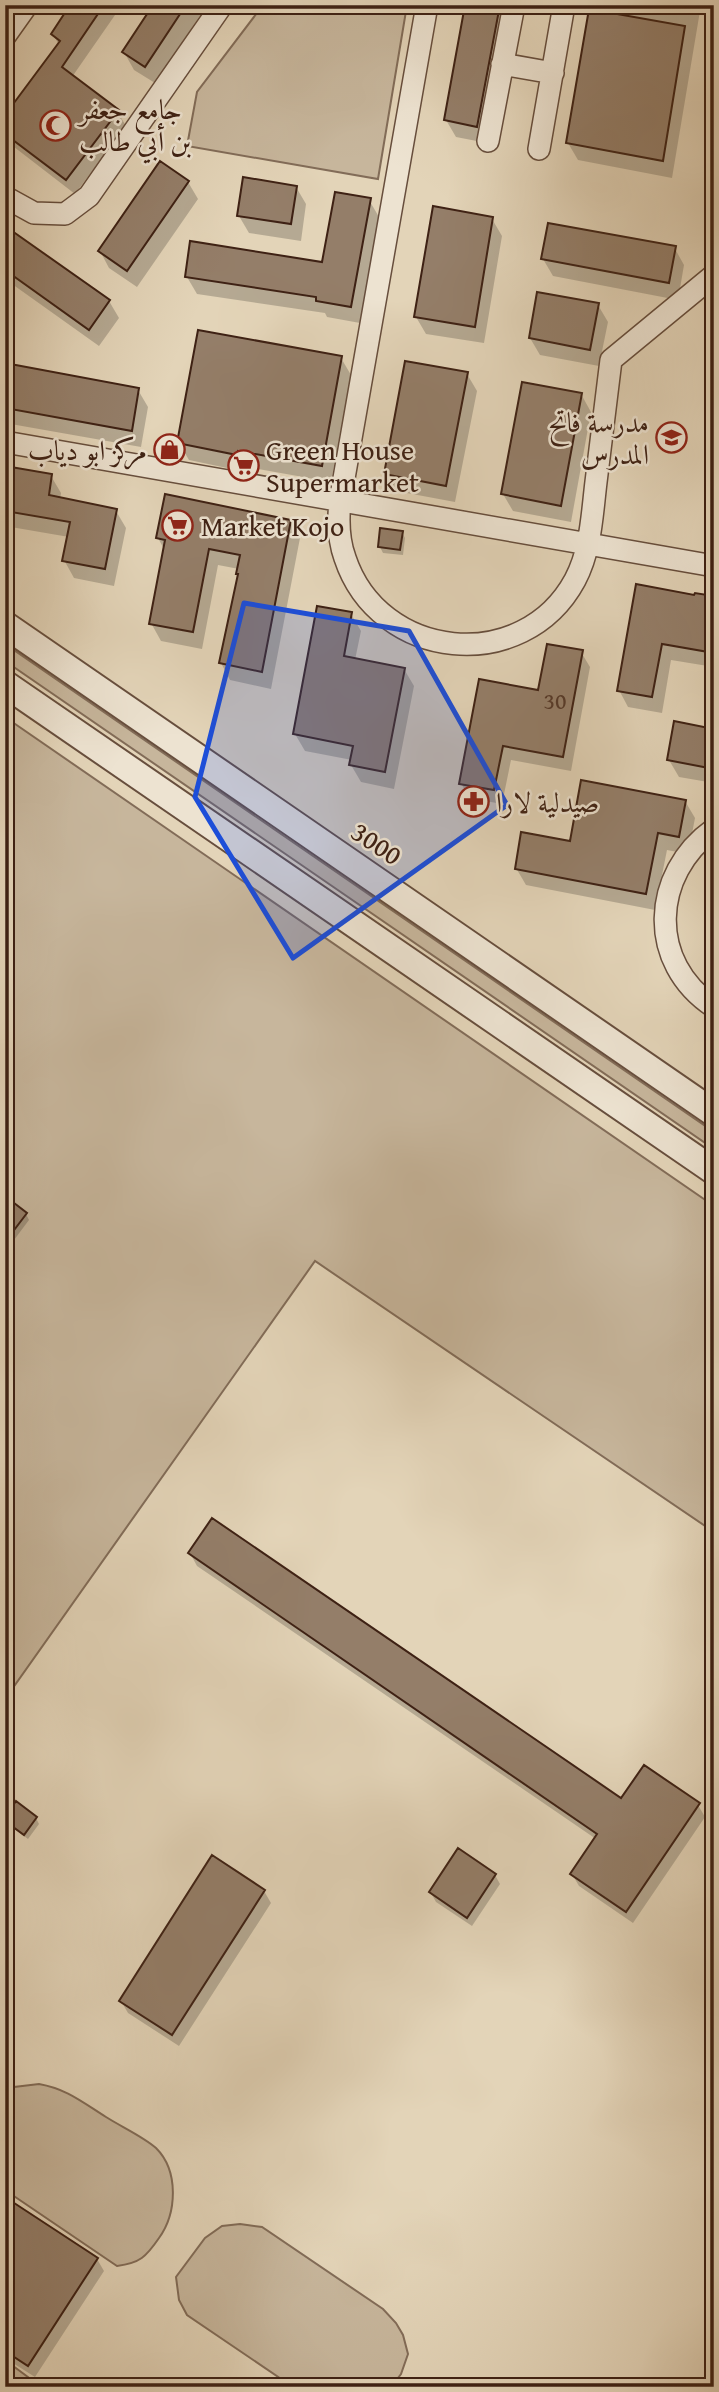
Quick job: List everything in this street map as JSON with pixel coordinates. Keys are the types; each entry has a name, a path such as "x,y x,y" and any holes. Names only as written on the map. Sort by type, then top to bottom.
{"street":[{"path":"5,36 27,5"},
{"path":"5,197 34,212 65,214 89,196 222,5"},
{"path":"426,5 340,500 340,540 349,567 363,593 375,608 407,631 443,643 463,645 501,640 536,623 551,611 570,589 583,563 588,544 611,360 714,275"},
{"path":"488,141 514,5"},
{"path":"539,149 565,5"},
{"path":"502,64 553,73"},
{"path":"5,442 714,566"},
{"name":"3000","path":"5,625 714,1112"},
{"path":"5,684 714,1171"},
{"path":"714,829 699,840 679,866 667,897 665,914 669,947 675,963 694,991 714,1007"}],"highlighted area":[{"path":"244,603 409,631 507,805 293,958 195,797"}],"shaded area":[{"path":"263,5 407,5 378,179 187,146 197,92"},
{"path":"5,644 714,1132 714,1149 5,661"},
{"path":"5,717 714,1206 714,1532 315,1261 5,1699"},
{"path":"39,2084 74,2097 145,2140 163,2157 172,2180 169,2217 154,2245 137,2261 117,2266 5,2190 5,2092 14,2087"},
{"path":"240,2224 262,2227 383,2309 396,2323 403,2335 408,2354 401,2374 391,2387 293,2387 187,2315 179,2300 176,2277 205,2238 222,2226"},
{"path":"5,2360 40,2386 41,2387 5,2387"}],"building":[{"name":"جامع جعفر بن أبي طالب","path":"70,5 104,5 62,67 119,110 66,180 5,134 5,115 60,41 51,34"},
{"path":"153,5 186,5 145,67 122,52"},
{"path":"465,5 500,5 477,127 444,120"},
{"path":"589,9 685,26 663,161 566,143"},
{"path":"160,161 189,181 127,271 98,251"},
{"path":"243,177 297,186 291,224 237,216"},
{"path":"335,192 371,198 351,307 316,301 316,297 185,277 190,241 322,262"},
{"path":"433,206 493,217 475,327 414,317"},
{"path":"548,223 676,246 669,283 541,259"},
{"path":"5,226 110,300 89,330 5,270"},
{"path":"537,292 599,303 590,350 529,338"},
{"path":"198,330 342,356 322,466 238,451 237,455 177,443"},
{"path":"405,361 468,372 446,486 384,474"},
{"path":"5,363 139,388 132,431 5,408"},
{"path":"522,382 582,393 561,506 501,494"},
{"path":"5,466 52,474 49,495 117,509 105,569 62,561 70,522 5,511"},
{"path":"165,494 291,520 262,672 219,663 240,555 209,549 193,632 149,624 165,540 156,538"},
{"path":"380,528 403,531 400,550 378,547"},
{"path":"636,584 714,596 714,653 662,644 652,697 617,691"},
{"path":"317,606 352,612 344,656 405,668 385,772 349,765 353,746 293,734"},
{"path":"547,644 583,650 563,757 503,746 494,790 459,784 479,679 538,690"},
{"path":"674,721 714,729 714,769 667,760"},
{"path":"581,780 686,800 679,837 658,833 646,894 515,869 521,832 570,841"},
{"path":"5,1196 27,1213 5,1242"},
{"path":"212,1518 621,1798 644,1765 700,1803 626,1912 570,1874 597,1834 188,1553"},
{"path":"16,1801 37,1817 24,1835 5,1821"},
{"path":"458,1848 496,1874 467,1918 429,1892"},
{"path":"212,1855 265,1890 172,2035 119,2001"},
{"path":"5,2197 98,2258 28,2366 5,2351"}],"place":[{"name":"جامع جعفر بن أبي طالب","path":"56,125"},
{"name":"مدرسة فاتح المدرس","path":"672,438"},
{"name":"مركز ابو دياب","path":"170,450"},
{"name":"Green House Supermarket","path":"243,466"},
{"name":"Market Kojo","path":"178,526"},
{"name":"صيدلية لارا","path":"473,802"}]}
